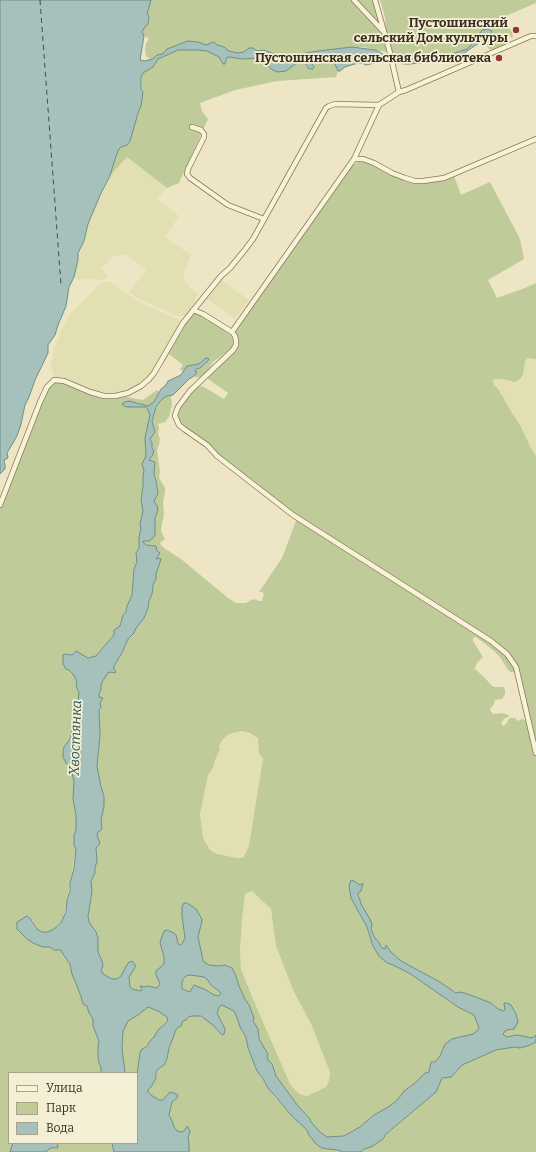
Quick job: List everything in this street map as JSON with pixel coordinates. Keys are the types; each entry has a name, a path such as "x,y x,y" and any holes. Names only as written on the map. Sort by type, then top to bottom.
{"street":[{"path":"354,0 384,32"},
{"path":"375,0 394,67 399,92"},
{"path":"0,505 47,387 54,380 64,381 90,392 104,396 115,396 135,390 149,379 154,373 175,335 193,310 253,239 326,108 335,104 378,105 399,92 531,36 536,36"},
{"path":"232,332 354,159 378,105"},
{"path":"192,127 201,130 204,137 188,168 187,174 190,178 228,205 264,219"},
{"path":"354,159 363,159 405,178 415,181 423,181 444,178 536,139"},
{"path":"193,310 232,332 235,336 236,342 233,350 184,398 175,416 179,425 207,445 217,456 293,515 491,641 507,654 516,667 536,753"}],"shaded area":[{"path":"127,157 167,188 157,199 179,216 165,237 191,255 184,272 185,283 198,294 194,300 197,303 189,313 184,316 177,316 137,298 129,292 146,270 127,255 113,256 101,269 108,275 106,279 99,280 87,278 79,280 74,277 78,261 78,253 84,241 88,224 101,193 110,176"},
{"path":"221,280 249,300 235,319 207,299"},
{"path":"111,282 135,300 179,320 180,324 149,376 141,384 134,388 115,394 95,393 55,379 51,366 54,350 60,333 70,314 100,284"},
{"path":"527,357 536,359 536,456 520,425 499,390 494,385 493,380 502,379 515,382 519,380"},
{"path":"241,731 250,733 258,738 259,754 263,758 249,846 243,858 237,858 220,855 210,850 203,838 200,814 208,775 211,772 220,749 219,746 223,739 229,734"},
{"path":"252,891 271,909 276,946 294,992 312,1026 330,1072 327,1085 307,1096 301,1095 290,1084 241,969 240,951 245,893"}],"green space":[{"path":"151,0 354,0 384,33 387,50 386,52 364,47 352,47 299,55 283,55 272,54 266,51 257,51 253,48 240,53 231,52 213,42 206,45 188,41 167,49 163,54 151,60 146,56 145,51 146,43 149,39 142,34 143,29 148,24 148,6"},
{"path":"356,0 375,0 383,29"},
{"path":"380,0 536,0 536,3 501,18 502,28 506,25 508,26 513,37 512,38 507,33 506,34 505,45 492,50 489,49 485,43 486,40 484,40 492,31 488,29 482,30 475,41 466,50 436,58 418,55 401,55 394,57 386,30 385,17"},
{"path":"178,50 207,51 219,57 225,64 227,57 242,59 259,58 271,69 286,71 298,61 304,62 311,70 314,67 309,59 328,57 333,60 338,71 336,77 277,81 235,90 200,103 202,111 208,119 179,183 167,188 127,157 110,176 119,149 127,145 130,141 141,106 141,77 143,73 153,67 158,59"},
{"path":"358,162 368,162 424,183 435,182 454,176 461,195 490,182 520,239 524,259 488,280 497,298 536,283 536,359 527,358 521,378 515,382 502,379 493,380 494,385 499,390 520,425 536,456 536,1035 532,1038 517,1035 505,1036 503,1034 505,1031 512,1030 518,1019 511,1005 504,1006 505,1010 503,1011 491,1003 461,992 457,993 401,961 387,946 385,949 382,948 375,938 371,929 371,921 361,904 358,895 361,891 363,883 360,885 354,881 351,898 367,927 373,946 379,956 387,963 409,973 458,1007 474,1015 479,1028 473,1034 452,1039 445,1044 440,1056 435,1062 431,1063 429,1072 425,1073 403,1092 390,1106 374,1115 360,1127 344,1136 327,1137 311,1122 276,1076 272,1064 268,1061 268,1054 259,1039 258,1029 253,1021 253,1015 249,1005 232,968 227,965 209,965 204,962 198,937 202,919 196,909 187,903 182,909 185,938 182,944 180,945 164,931 160,942 164,957 164,964 156,971 160,984 157,988 142,986 141,991 130,987 129,977 131,972 136,967 134,964 128,963 121,976 117,979 112,979 103,974 101,970 103,966 102,961 98,952 98,938 96,932 89,924 88,917 92,891 91,881 95,873 97,858 96,848 100,843 97,835 102,827 101,820 104,806 104,796 97,766 100,735 99,710 101,707 100,703 103,698 99,697 99,694 102,682 108,673 115,673 116,671 114,666 128,639 144,618 161,559 156,559 159,556 156,546 146,545 143,542 152,539 155,534 155,518 158,510 154,501 158,494 154,474 155,462 149,461 154,451 150,438 155,432 152,421 155,410 162,399 167,396 171,396 172,405 169,417 165,422 158,424 158,434 160,439 157,450 160,471 159,478 165,488 163,502 164,515 161,530 165,539 160,544 236,603 246,603 253,599 262,601 264,594 259,592 282,558 296,521 298,520 293,514 217,455 209,444 184,426 179,420 178,413 181,406 197,386 204,387 224,399 228,393 208,379 209,376 236,351 239,343 236,332 237,329 352,166","holes":["476,637 500,657 508,670 519,674 523,684 528,718 526,721 522,719 518,721 515,718 510,718 503,726 501,723 509,715 502,713 493,714 491,712 490,709 495,700 502,699 505,694 505,690 504,687 494,687 491,685 475,669 476,664 483,657 473,641 473,638","241,731 250,733 258,738 259,754 263,758 249,846 243,858 217,854 210,850 203,838 200,814 208,775 212,770 220,749 219,746 223,739 229,734","252,891 271,909 276,946 294,992 312,1026 330,1072 329,1081 326,1087 307,1096 301,1095 290,1084 241,969 240,951 245,894"]},
{"path":"199,314 222,328 231,336 234,342 234,346 232,348 213,362 204,375 197,378 194,376 196,374 196,370 206,364 209,359 206,358 199,364 187,366 183,372 180,369 183,365 169,354 163,364 161,364 171,343 190,316"},
{"path":"55,382 64,382 103,399 121,396 143,400 157,390 159,392 154,402 148,406 134,402 124,402 125,406 146,407 150,415 145,438 146,456 142,465 144,471 141,500 143,511 140,524 141,529 139,546 136,553 137,562 134,568 132,595 120,626 114,630 114,635 96,656 88,658 74,652 73,654 63,655 63,664 66,669 73,674 77,682 76,687 79,692 75,723 70,739 64,747 63,752 63,757 73,775 76,815 74,845 76,849 64,917 61,923 48,932 38,930 29,916 19,921 18,929 33,943 56,950 61,950 70,964 82,1001 84,1005 87,1006 93,1019 94,1028 99,1041 98,1058 101,1072 8,1072 8,1144 13,1144 10,1152 0,1152 0,509 47,388"},
{"path":"190,975 204,977 207,979 210,984 217,989 220,995 214,995 199,987 193,986 190,992 182,989 182,982 185,977"},
{"path":"221,1005 229,1007 234,1011 240,1027 246,1037 248,1048 258,1073 275,1098 307,1130 316,1144 323,1148 343,1152 189,1152 188,1138 190,1132 187,1126 182,1132 177,1131 169,1115 172,1102 178,1095 170,1092 163,1100 158,1100 149,1094 148,1090 157,1076 156,1072 164,1065 168,1057 169,1048 175,1032 183,1021 197,1015 207,1020 220,1032 225,1030 217,1013"},
{"path":"148,1007 160,1012 168,1018 168,1020 141,1051 137,1072 125,1072 122,1047 123,1029 128,1020 138,1015"},
{"path":"536,1042 536,1152 360,1152 383,1139 386,1134 436,1092 442,1078 446,1078 454,1073 462,1065 496,1050 514,1047 521,1048"},
{"path":"112,1144 114,1152 46,1152 50,1148 56,1149 58,1145"}],"water":[{"path":"0,0 151,0 147,14 149,16 148,24 142,32 144,36 140,60 144,61 153,59 157,55 163,54 167,49 188,41 206,45 214,42 229,51 237,53 253,48 257,51 264,50 274,54 289,56 352,47 376,50 388,57 418,55 440,58 467,49 475,41 482,30 488,29 492,31 482,41 464,53 445,60 410,64 404,64 396,61 366,65 358,63 345,67 340,71 338,71 330,57 309,59 314,67 313,69 309,69 304,62 300,61 286,71 277,72 271,69 259,58 242,59 227,57 225,64 223,64 219,57 207,51 178,50 158,59 153,67 143,73 141,77 141,89 143,92 141,106 130,141 127,145 119,149 110,176 88,224 84,241 78,253 78,260 74,277 69,287 66,306 55,335 48,345 48,353 25,405 17,436 7,453 8,458 4,460 5,469 0,474"},
{"name":"Хвостянка","path":"206,358 209,359 200,368 196,369 195,371 197,372 194,376 173,395 162,399 156,407 152,421 155,432 150,439 154,451 149,460 155,462 154,474 158,494 154,501 158,510 155,518 155,535 149,541 143,542 146,545 156,546 157,551 160,553 156,559 161,559 153,585 152,594 144,618 128,639 114,666 116,672 108,673 102,682 99,694 99,697 103,698 100,703 101,707 99,710 100,735 97,766 104,796 104,806 101,820 102,829 97,835 100,843 96,848 97,861 95,873 91,881 92,891 88,917 89,922 98,938 98,952 102,961 103,966 101,970 103,974 112,979 117,979 121,976 128,963 132,961 136,966 129,977 130,987 141,991 142,989 140,986 157,988 160,984 156,971 164,964 164,957 160,942 164,931 167,930 174,933 178,943 180,945 182,944 185,938 182,907 184,903 187,903 196,909 202,919 198,937 204,962 209,965 225,965 232,968 254,1018 253,1021 258,1029 259,1039 268,1054 268,1060 272,1064 276,1076 311,1122 327,1137 344,1136 360,1127 374,1115 390,1106 404,1091 425,1073 429,1072 431,1062 435,1062 440,1056 445,1044 452,1039 473,1034 479,1028 474,1015 458,1007 409,973 387,963 379,956 373,946 367,927 351,898 349,886 351,880 360,885 363,883 361,891 358,895 361,904 371,921 371,929 375,938 382,948 385,949 386,945 401,961 440,982 456,993 461,992 473,996 491,1003 503,1011 505,1010 504,1003 511,1005 518,1022 514,1029 505,1031 503,1034 505,1036 517,1035 532,1038 536,1035 536,1042 530,1045 520,1048 514,1047 496,1050 462,1065 451,1077 442,1078 436,1092 386,1134 383,1139 360,1152 343,1152 322,1148 316,1144 307,1130 291,1115 268,1088 257,1071 248,1048 246,1037 240,1027 234,1011 222,1005 217,1013 225,1030 224,1034 222,1035 214,1026 201,1016 188,1017 183,1021 181,1026 177,1028 169,1048 167,1059 164,1065 156,1072 156,1078 148,1090 151,1095 159,1100 163,1100 170,1092 178,1095 172,1102 169,1115 177,1131 182,1132 187,1126 188,1127 190,1132 188,1138 189,1152 114,1152 112,1144 138,1144 137,1072 140,1053 158,1030 167,1022 168,1018 158,1011 148,1007 128,1021 123,1031 122,1047 125,1072 101,1072 98,1058 99,1041 93,1026 93,1019 87,1006 84,1005 82,1001 70,964 61,950 54,950 50,947 43,947 33,943 17,929 17,922 27,916 37,929 42,932 48,932 61,923 66,912 70,883 74,868 76,849 74,845 74,835 76,830 76,815 73,799 74,782 71,769 63,757 63,752 64,747 70,739 75,723 79,692 76,687 77,682 73,674 66,669 63,664 63,655 72,655 76,651 88,658 96,656 114,635 114,630 120,626 132,595 134,569 137,562 136,553 139,548 141,529 140,524 143,511 141,500 144,471 142,464 146,456 145,438 150,415 146,407 127,407 122,404 129,401 148,406 154,402 161,389 168,381 181,375 187,366 199,364","holes":["190,975 204,977 211,985 219,991 221,994 219,996 194,985 190,992 182,989 182,982 186,976"]},
{"path":"13,1144 57,1144 58,1147 50,1148 46,1152 10,1152"}],"ferry route":[{"path":"40,0 61,285"}],"place":[{"name":"Пустошинский сельский Дом культуры","path":"516,30"},
{"name":"Пустошинская сельская библиотека","path":"499,58"}]}
